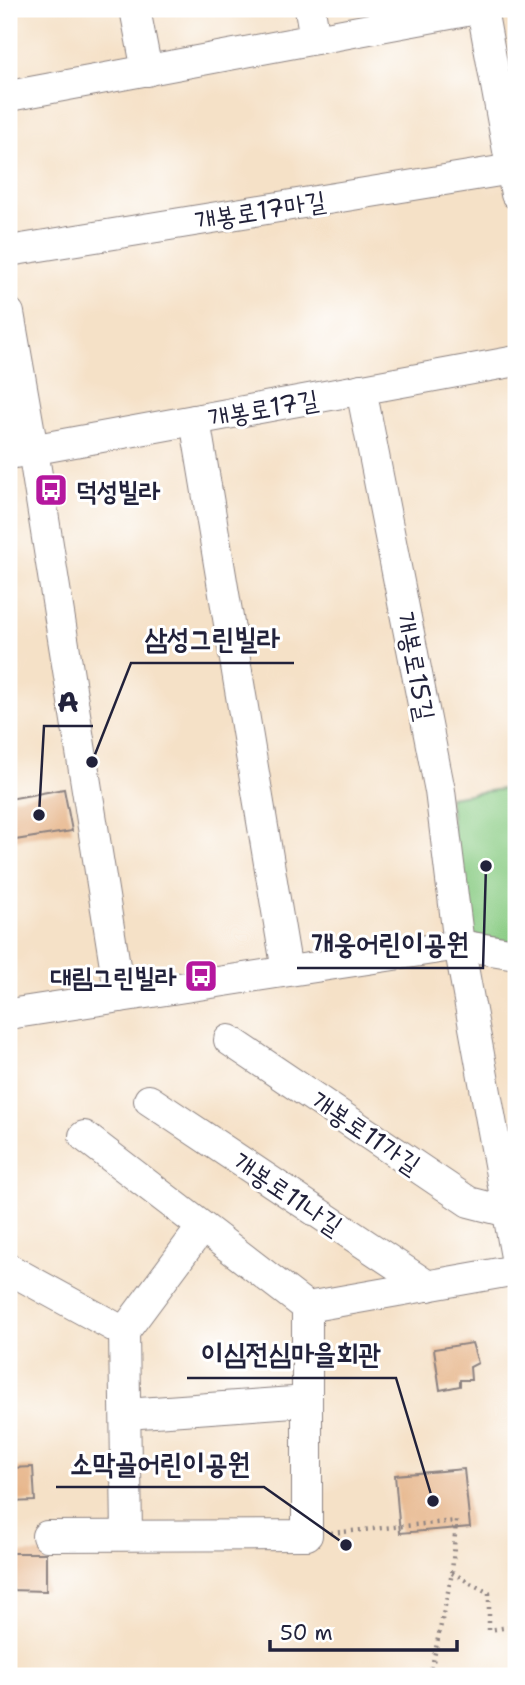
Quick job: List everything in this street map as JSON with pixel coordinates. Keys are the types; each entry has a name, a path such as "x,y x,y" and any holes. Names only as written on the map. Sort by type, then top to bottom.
{"street":[{"path":"135,9 147,71"},
{"path":"310,9 315,39"},
{"name":"개봉로17마길","path":"9,96 480,9 514,181 9,251"},
{"path":"9,313 21,452 120,997"},
{"name":"개봉로17길","path":"21,452 516,361"},
{"name":"개봉로15길","path":"361,390 440,791 459,945 516,1257"},
{"path":"195,420 287,971"},
{"path":"9,1014 459,945 516,954"},
{"name":"개봉로11가길","path":"229,1040 469,1202 508,1212"},
{"name":"개봉로11나길","path":"149,1100 428,1286"},
{"path":"84,1136 307,1307 516,1270"},
{"path":"127,1535 124,1332 202,1227"},
{"path":"9,1269 124,1332"},
{"path":"47,1536 307,1535 307,1307"},
{"path":"126,1414 307,1401"}],"path":[{"path":"307,1535 456,1521 452,1573 430,1676"},
{"path":"452,1573 489,1593 489,1630 516,1626"}],"green space":[{"path":"516,787 516,945 464,935 449,797"}],"building":[{"path":"64,789 72,831 9,841 9,799"},
{"path":"472,1343 478,1363 470,1367 471,1380 460,1380 460,1386 440,1390 434,1349"},
{"path":"33,1467 35,1501 9,1502 9,1468"},
{"path":"464,1469 470,1527 400,1533 395,1475"},
{"path":"9,1553 46,1553 46,1591 9,1590"}],"place":[{"name":"덕성빌라","path":"51,490"},
{"name":"삼성그린빌라","path":"92,762"},
{"name":"A","path":"39,815"},
{"name":"개웅어린이공원","path":"486,866"},
{"name":"대림그린빌라","path":"201,976"},
{"name":"이심전심마을회관","path":"433,1501"},
{"name":"소막골어린이공원","path":"346,1545"}]}
